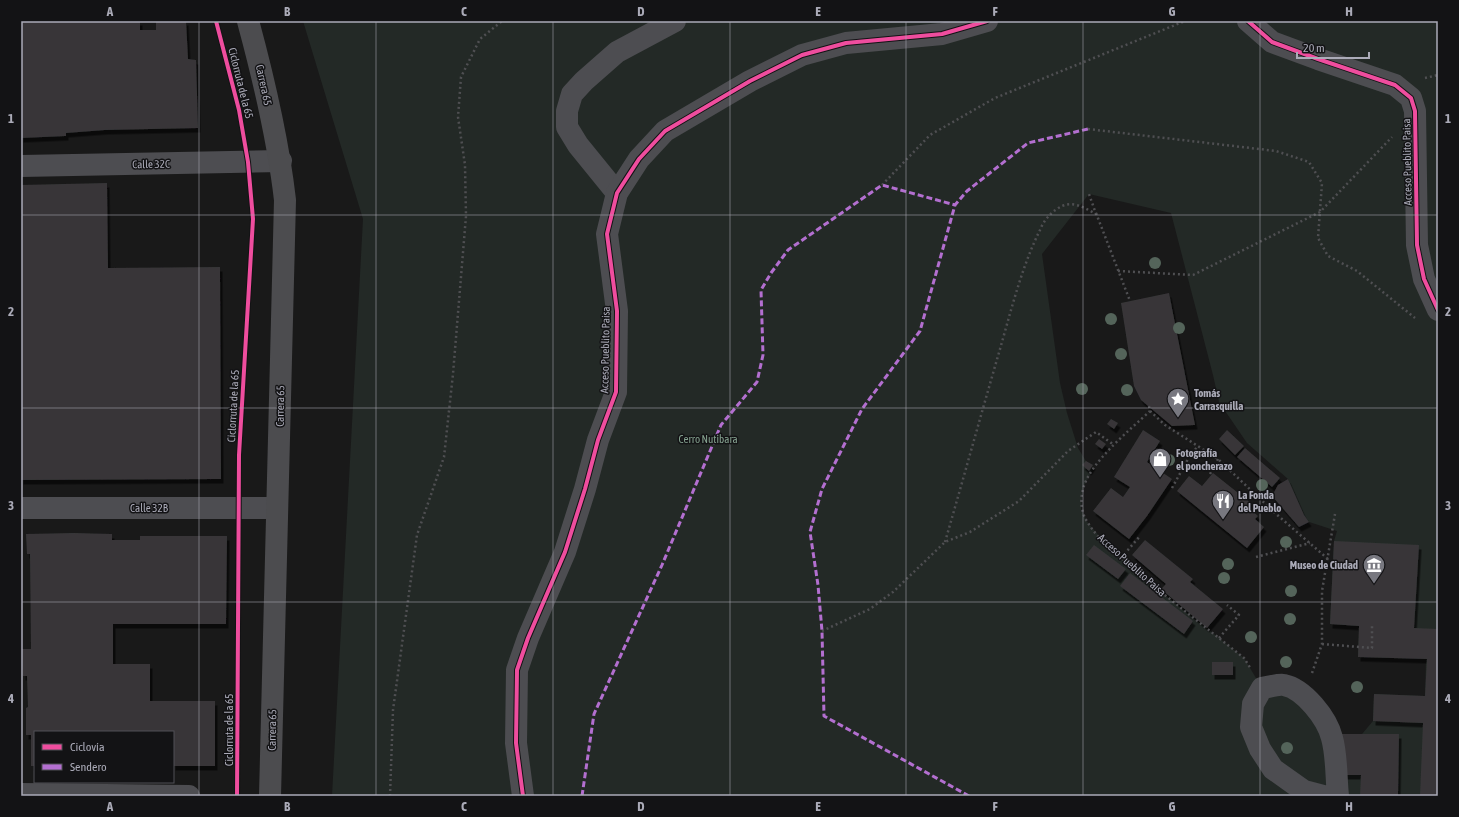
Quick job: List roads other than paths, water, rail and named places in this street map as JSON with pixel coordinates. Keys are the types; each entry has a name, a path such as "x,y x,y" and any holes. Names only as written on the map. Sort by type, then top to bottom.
{"main road":[{"name":"Carrera 65","path":"248,21 259,62 281,161 285,200 270,796"}],"street":[{"path":"617,193 578,145 567,127 567,111 572,94 584,81 617,52 675,21"},
{"name":"Acceso Pueblito Paisa","path":"523,796 516,743 517,670 528,638 565,552 585,489 598,440 616,392 617,311 607,234 617,193 639,159 665,131 750,81 802,55 846,43 942,34 987,21"},
{"name":"Acceso Pueblito Paisa","path":"1248,21 1272,42 1395,85 1411,98 1415,111 1417,246 1424,279 1438,310"},
{"name":"Calle 32C","path":"21,166 281,161"},
{"name":"Calle 32B","path":"21,508 277,508"},
{"path":"1323,796 1304,791 1273,769 1260,750 1250,727 1253,704 1262,688 1283,685 1305,695 1320,713 1332,736 1335,751 1338,796"},
{"path":"21,794 189,796"}],"place":[{"name":"Tomás Carrasquilla","path":"1178,418"},
{"name":"Fotografía el poncherazo","path":"1160,478"},
{"name":"La Fonda del Pueblo","path":"1223,520"},
{"name":"Museo de Ciudad","path":"1374,584"}],"park label":[{"name":"Cerro Nutibara","path":"708,439"}]}
